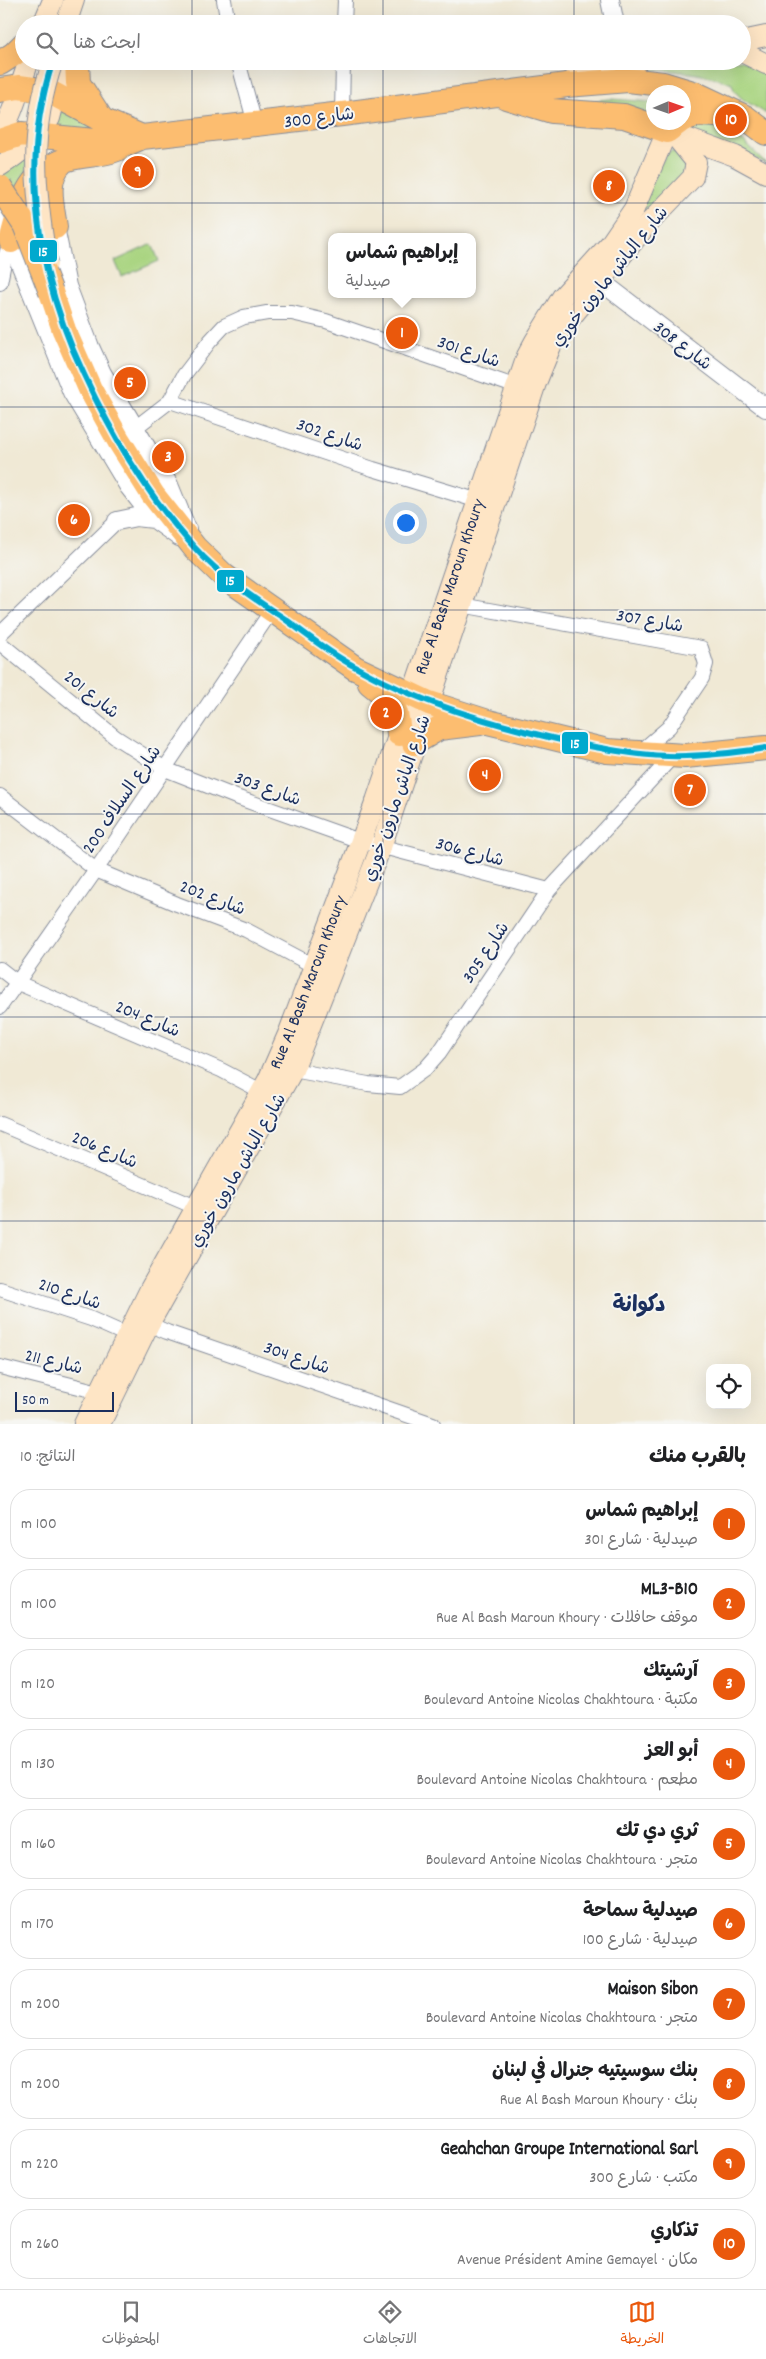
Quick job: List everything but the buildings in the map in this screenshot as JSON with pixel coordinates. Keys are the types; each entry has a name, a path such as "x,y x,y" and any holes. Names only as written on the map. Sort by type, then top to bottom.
{"highway":[{"path":"0,63 15,51"},
{"path":"77,70 78,83 102,120"},
{"path":"10,89 43,89 56,79 102,120 134,140"},
{"name":"شارع 300","path":"134,140 567,85 628,80 646,81 696,94 745,117 766,133"},
{"path":"497,95 552,110 624,116 646,120"},
{"path":"691,118 698,114 745,117"},
{"path":"3,132 13,135 134,140"},
{"path":"11,241 24,196 40,174 62,162 80,156 114,151 134,140"},
{"path":"55,227 51,181 54,171 62,162"},
{"path":"0,187 25,225 52,292 64,330 90,388 118,441 153,495 195,548 224,576 355,668 421,699 488,722 607,751 638,754 673,756 725,754 766,748"},
{"path":"355,668 391,700 406,739 439,728 488,722"}],"main road":[{"path":"47,15 54,0"},
{"path":"52,15 54,0"},
{"path":"69,15 74,0"},
{"path":"81,15 85,0"},
{"path":"751,39 766,36"},
{"path":"751,56 766,64"},
{"path":"3,132 17,102 10,89 23,70"},
{"path":"36,70 35,75 39,80 56,79"},
{"path":"567,85 581,74 597,70"},
{"path":"0,166 36,135 50,118 56,79"},
{"path":"52,292 39,211 36,147 39,109 56,79"},
{"name":"Rue Al Bash Maroun Khoury","path":"84,1424 127,1335 195,1208 262,1090 289,1032 360,841 406,739 421,699 479,501 534,340 562,297 593,275 634,209 650,172 656,152 672,130"},
{"name":"شارع الباش مارون خوري","path":"421,699 461,605 544,361 559,332 593,275 646,226 689,182 695,172 696,162 677,130"},
{"path":"683,130 766,173"},
{"name":"شارع الباش مارون خوري","path":"100,1424 158,1328 293,1070 381,847 406,739"}],"street":[{"path":"224,0 226,15"},
{"path":"344,15 345,0"},
{"path":"610,0 613,15"},
{"path":"240,70 255,124"},
{"path":"342,114 343,70"},
{"path":"0,192 24,196 41,203 50,215 55,227 66,286 79,322 102,373 170,486 195,548"},
{"path":"0,219 11,241 72,392 129,487 154,519 195,548"},
{"path":"0,283 4,257 11,241"},
{"name":"شارع 308","path":"593,275 766,408"},
{"name":"شارع 301","path":"135,428 170,401 189,368 224,326 244,317 267,313 292,313 326,321 517,388"},
{"name":"شارع 302","path":"170,401 373,469 479,501"},
{"path":"0,634 117,521 123,511 129,487"},
{"path":"117,521 136,517 154,519"},
{"name":"شارع 307","path":"461,605 701,648 706,664 702,678 669,728 638,754"},
{"name":"200 شارع السلاف","path":"0,1007 96,870 272,610"},
{"name":"شارع 201","path":"0,643 115,737 164,769"},
{"name":"شارع 305","path":"293,1070 400,1088 425,1069 439,1053 549,890 673,756"},
{"name":"شارع 303","path":"164,769 236,797 381,847"},
{"name":"شارع 202","path":"0,796 96,870 246,930 314,966"},
{"name":"شارع 306","path":"381,847 549,890"},
{"name":"شارع 204","path":"0,969 18,982 221,1070 262,1090"},
{"name":"شارع 206","path":"0,1124 195,1208"},
{"name":"شارع 210","path":"1,1294 91,1319 127,1335"},
{"name":"شارع 304","path":"158,1328 433,1424"},
{"name":"شارع 211","path":"0,1367 99,1392"}],"green space":[{"path":"751,65 766,72 766,114 741,98 732,84 707,76 653,70 751,70"},
{"path":"610,99 646,102 646,117 556,105"},
{"path":"62,106 99,132 55,129"},
{"path":"717,123 745,143 766,163 683,130 691,130 691,125"},
{"path":"27,151 27,176 19,189 8,191 0,182 0,171"},
{"path":"672,151 684,154 687,173 656,200 608,252 667,153"},
{"path":"152,244 159,261 122,277 115,261"}],"transit line":[{"name":"15","path":"50,70 43,97 37,134 35,170 37,207 42,243 49,280 60,315 73,350 97,402 126,454 141,479 175,525 204,558 237,586 343,660 403,691 482,720 565,741 603,749 642,754 693,756 766,748"}],"place":[{"name":"تذكاري","path":"731,120"},
{"name":"Geahchan Groupe International Sarl","path":"138,172"},
{"name":"بنك سوسيتيه جنرال في لبنان","path":"609,186"},
{"name":"إبراهيم شماس","path":"402,333"},
{"name":"ثري دي تك","path":"130,383"},
{"name":"آرشيتك","path":"168,457"},
{"name":"صيدلية سماحة","path":"74,520"},
{"name":"ML3-B10","path":"386,713"},
{"name":"أبو العز","path":"485,775"},
{"name":"Maison Sibon","path":"690,790"}],"district":[{"name":"دكوانة","path":"639,1303"}]}
